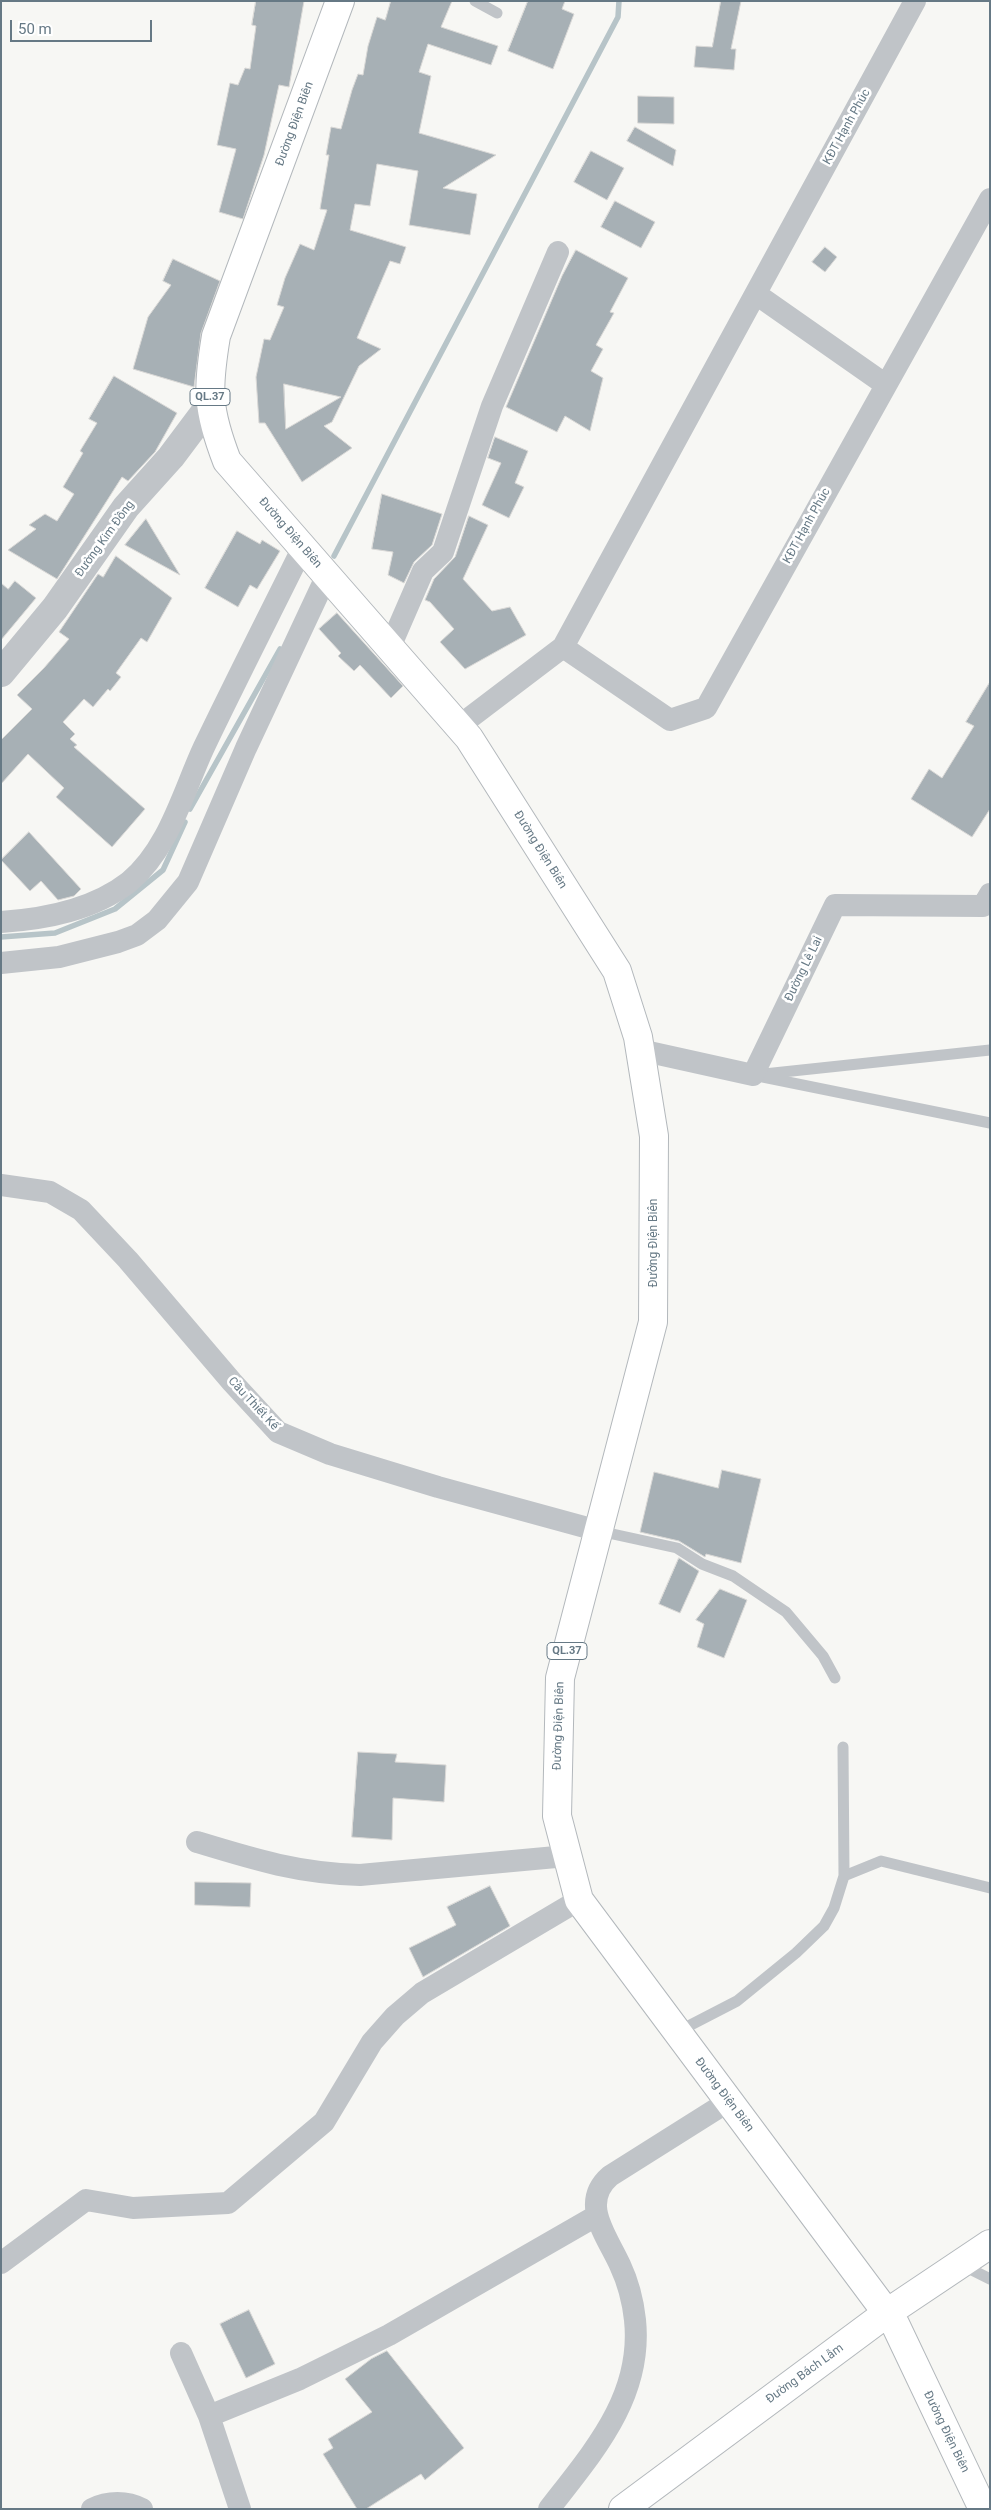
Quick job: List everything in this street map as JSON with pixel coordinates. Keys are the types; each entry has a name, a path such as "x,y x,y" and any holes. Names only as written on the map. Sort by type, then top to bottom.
{"main road":[{"name":"Đường Điện Biên","path":"340,1 216,336 210,376 210,405 216,432 228,461 469,738 617,971 640,1050 654,1136 653,1322 560,1678 556,1816 579,1900 895,2324 983,2509"},
{"name":"Đường Bách Lẫm","path":"623,2509 887,2314 990,2244"}],"street":[{"name":"KĐT Hạnh Phúc","path":"459,726 563,647 915,1"},
{"name":"KĐT Hạnh Phúc","path":"563,647 670,720 706,708 990,199"},
{"path":"390,647 423,571 443,552 492,406 558,252"},
{"path":"756,294 886,385"},
{"name":"Đường Kim Đồng","path":"1,673 55,608 126,507 171,457 210,405"},
{"path":"1,922 45,917 92,904 130,881 143,867 175,817 203,749 303,547"},
{"path":"1,963 59,957 118,942 137,934 157,920 188,882 246,748 327,575"},
{"name":"Đường Lê Lai","path":"752,1075 836,905 983,906 990,894"},
{"path":"640,1050 752,1075"},
{"name":"Cầu Thiết Kế","path":"1,1185 50,1192 81,1210 128,1260 232,1382 278,1432 348,1460 438,1488 599,1531"},
{"path":"197,1842 266,1864 328,1874 360,1875 567,1856"},
{"path":"1,2263 86,2200 133,2208 228,2203 324,2122 372,2042 408,2004 422,1993 579,1900"},
{"path":"549,2509 610,2427 622,2406 634,2364 636,2343 632,2302 626,2279 596,2216 596,2200 605,2180 729,2101"},
{"path":"209,2416 300,2379 389,2335 596,2216"},
{"path":"181,2353 209,2416 240,2509"},
{"path":"92,2509 98,2506 121,2503 142,2509"}],"lane":[{"path":"475,1 496,13"},
{"path":"752,1075 990,1050"},
{"path":"752,1075 990,1123"},
{"path":"599,1531 677,1548 702,1564 733,1576 786,1612 823,1656 835,1678"},
{"path":"677,2032 737,2000 796,1953 824,1926 834,1908 844,1876 844,1747"},
{"path":"844,1876 881,1862 990,1888"},
{"path":"960,2264 990,2278"}],"building":[{"path":"256,1 304,1 289,87 279,85 264,155 243,219 219,212 236,149 217,145 230,83 238,85 245,68 250,69 256,26 252,25"},
{"path":"391,1 452,1 441,27 498,46 491,65 428,44 419,72 431,76 419,133 496,155 443,188 477,194 470,235 409,225 418,171 377,164 370,206 355,204 350,230 406,247 400,264 390,261 357,338 381,349 359,366 332,422 324,426 352,448 302,482 265,423 259,423 256,377 264,339 270,340 284,307 277,305 285,278 300,244 314,250 327,210 320,209 329,155 326,155 331,127 341,129 358,74 363,75 368,46 377,17 385,20","holes":["284,384 341,397 286,429"]},
{"path":"528,1 565,1 562,9 574,14 553,69 508,51"},
{"path":"721,1 741,1 731,49 736,49 734,70 694,67 696,46 712,47"},
{"path":"638,96 674,97 674,124 638,123"},
{"path":"635,127 676,150 673,166 627,141"},
{"path":"591,151 624,168 607,200 574,182"},
{"path":"615,201 655,222 641,248 601,227"},
{"path":"825,247 837,257 825,272 812,262"},
{"path":"576,250 628,278 610,312 614,313 596,345 603,349 591,371 603,378 590,431 565,416 557,432 506,407 562,276"},
{"path":"173,259 220,281 201,333 194,387 133,369 148,317 171,285 163,281"},
{"path":"114,376 177,413 155,452 128,481 122,477 57,579 8,550 36,529 29,525 45,514 57,521 74,494 63,487 83,453 80,451 97,423 89,419"},
{"path":"495,437 528,451 515,483 524,487 509,518 482,505 501,463 488,458"},
{"path":"382,494 442,514 432,545 414,562 404,583 388,575 393,552 372,549"},
{"path":"469,516 488,525 463,579 492,611 510,607 526,635 465,669 440,642 454,629 430,602 425,600 434,579 455,557"},
{"path":"146,519 180,575 125,545"},
{"path":"237,531 260,544 262,540 280,551 257,589 250,585 238,607 205,588"},
{"path":"116,556 172,598 147,642 141,638 116,673 121,677 110,691 108,689 93,707 84,699 63,722 75,734 70,739 77,745 74,747 145,809 112,847 56,797 64,788 28,754 1,784 1,740 32,709 17,695 69,639 59,632 98,574 103,577"},
{"path":"15,581 36,598 1,640 1,583 8,589"},
{"path":"337,613 403,686 391,698 360,665 354,671 338,656 341,653 319,629"},
{"path":"990,682 990,809 972,837 911,799 929,769 942,778 974,726 966,722"},
{"path":"29,832 81,889 74,896 58,900 41,881 30,891 1,860"},
{"path":"722,1470 761,1479 741,1563 706,1554 705,1557 679,1541 640,1532 654,1472 718,1488"},
{"path":"679,1558 699,1571 680,1613 659,1604"},
{"path":"720,1589 747,1600 724,1658 697,1647 704,1624 696,1620"},
{"path":"358,1752 397,1754 395,1762 446,1765 444,1802 393,1798 392,1840 352,1837"},
{"path":"195,1882 251,1883 250,1907 195,1905"},
{"path":"490,1886 510,1926 423,1977 409,1948 456,1925 447,1907"},
{"path":"249,2310 275,2364 246,2378 220,2324"},
{"path":"387,2351 464,2448 425,2480 421,2474 366,2509 357,2509 323,2454 333,2448 328,2439 372,2412 345,2379 371,2359"}],"waterway":[{"path":"334,556 618,17 619,1"},
{"path":"190,809 280,649"},
{"path":"1,937 55,933 115,909 163,870 185,822"}]}
